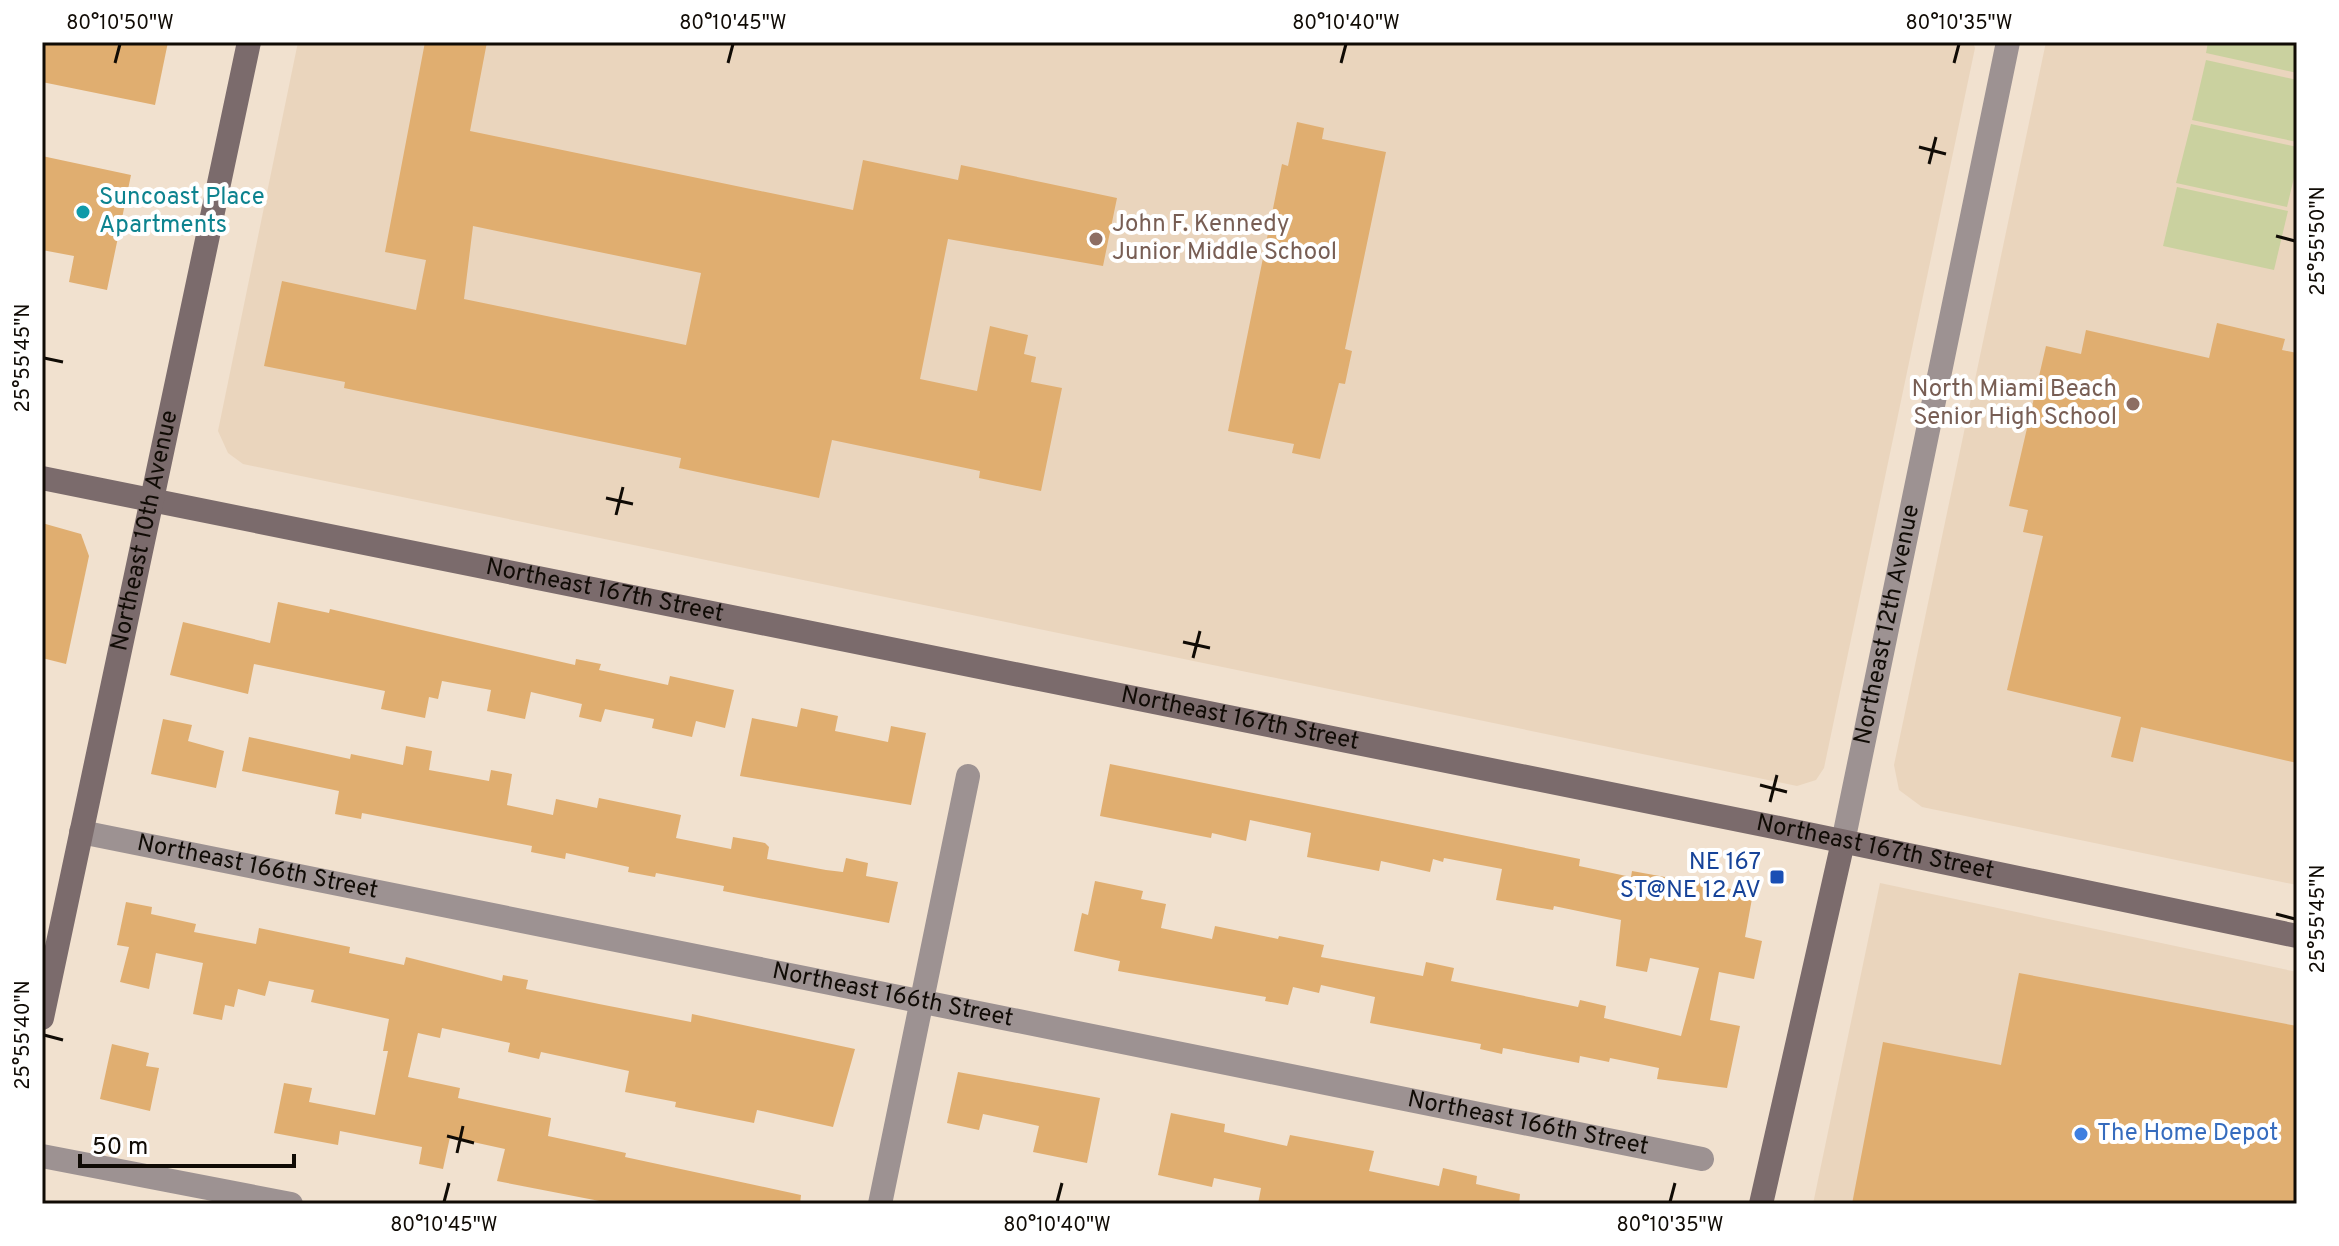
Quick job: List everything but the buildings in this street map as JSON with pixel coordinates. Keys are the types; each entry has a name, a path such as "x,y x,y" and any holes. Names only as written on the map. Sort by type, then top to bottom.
{"street":[{"name":"Northeast 10th Avenue","path":"42,1018 249,42"},
{"name":"Northeast 12th Avenue","path":"1761,1204 1843,842 2008,42"},
{"name":"Northeast 167th Street","path":"42,478 2297,936"},
{"path":"880,1204 968,776"},
{"name":"Northeast 166th Street","path":"81,832 1702,1159"},
{"path":"42,1156 291,1204"}],"shaded area":[{"name":"John F. Kennedy Junior Middle School","path":"298,42 1973,42 1975,48 1824,768 1816,780 1797,786 243,464 228,453 218,431"},
{"name":"North Miami Beach Senior High School","path":"2046,42 2297,42 2297,885 1922,807 1899,790 1894,765"},
{"name":"The Home Depot","path":"1880,883 2297,972 2297,1204 1813,1204"}],"green space":[{"path":"2208,42 2297,42 2297,73 2206,53"},
{"path":"2206,60 2297,80 2297,142 2192,120"},
{"path":"2191,124 2297,147 2297,165 2287,207 2176,183"},
{"path":"2177,187 2288,211 2274,270 2163,246"}],"place":[{"name":"Suncoast Place Apartments","path":"83,212"},
{"name":"John F. Kennedy Junior Middle School","path":"1096,239"},
{"name":"North Miami Beach Senior High School","path":"2133,404"},
{"name":"NE 167 ST@NE 12 AV","path":"1777,877"},
{"name":"The Home Depot","path":"2081,1134"}]}
